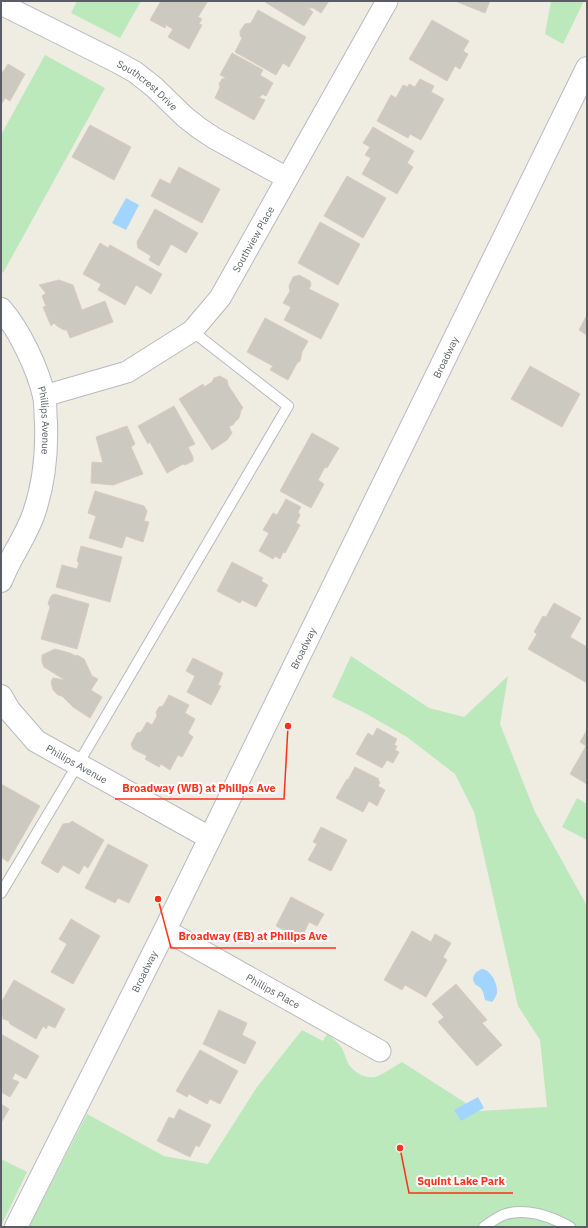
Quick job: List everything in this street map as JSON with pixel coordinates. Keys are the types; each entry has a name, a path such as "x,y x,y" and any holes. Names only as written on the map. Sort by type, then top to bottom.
{"street":[{"name":"Southview Place","path":"44,396 127,372 192,331 220,298 387,1"},
{"name":"Southcrest Drive","path":"1,4 135,72 154,87 185,117 199,128 214,138 287,178"},
{"name":"Broadway","path":"16,1227 165,930 587,68"},
{"name":"Phillips Avenue","path":"1,309 19,335 31,359 44,396 46,444 43,480 34,513 25,534 4,572 1,581"},
{"name":"Phillips Avenue","path":"1,696 9,710 36,741 210,838"},
{"name":"Phillips Place","path":"165,930 380,1051"}],"lane":[{"path":"1,893 288,406 192,331"},
{"path":"484,1227 500,1216 516,1212 528,1212 540,1215 570,1227"}],"green space":[{"path":"77,1 141,1 120,38 71,13"},
{"path":"551,1 584,1 563,44 545,34"},
{"path":"45,55 105,88 3,273 1,271 1,135"},
{"path":"351,656 429,708 464,717 508,676 500,724 535,812 587,906 587,1227 29,1227 87,1114 164,1156 208,1164 257,1087 302,1030 323,1041 327,1034 340,1045 349,1065 358,1074 367,1077 375,1077 402,1062 478,1111 547,1107 540,1040 518,1006 474,812 455,774 407,737 365,713 332,697"},
{"path":"577,798 587,804 587,840 562,827"},
{"path":"1,1159 27,1172 1,1226"}],"water":[{"path":"126,198 139,205 126,230 112,223"},
{"path":"482,969 491,975 497,989 496,997 492,1002 485,1000 483,992 480,987 475,984 473,979 474,975"},
{"path":"478,1097 484,1108 461,1121 454,1110"}],"building":[{"path":"161,1 208,1 198,17 202,19 199,24 202,25 189,49 168,37 173,29 166,25 165,28 150,20"},
{"path":"265,1 329,1 321,13 313,8 308,8 313,12 304,26"},
{"path":"455,1 490,1 485,13"},
{"path":"258,10 306,37 289,67 283,63 276,75 235,52 242,38 240,36 240,31 245,24 251,23"},
{"path":"432,20 469,41 463,51 468,54 460,69 455,66 447,81 409,59"},
{"path":"232,53 263,70 260,75 273,83 266,96 262,94 258,97 265,100 254,120 215,98 220,87 219,84 222,79 226,78 220,75"},
{"path":"8,64 25,74 10,101 5,98 1,105 1,71 3,72"},
{"path":"420,79 434,86 431,92 444,99 421,140 410,134 408,138 377,121 391,95 396,98 403,85 408,87 409,84 415,87"},
{"path":"90,125 131,147 114,180 72,157"},
{"path":"373,127 414,151 407,163 413,167 397,194 362,174 371,158 365,155 370,147 363,143"},
{"path":"179,167 220,189 202,223 151,196 160,179 170,184"},
{"path":"347,176 386,198 363,238 324,216"},
{"path":"155,209 198,233 186,253 171,244 159,266 149,260 151,256 138,248 137,242"},
{"path":"320,222 360,244 338,285 298,263"},
{"path":"100,243 108,248 110,245 162,274 151,294 136,285 125,305 98,290 101,284 83,274"},
{"path":"299,275 310,281 311,285 309,289 339,304 321,339 284,320 291,307 283,303 290,291 289,286 293,277"},
{"path":"59,280 73,285 82,310 105,301 113,322 70,338 67,330 64,330 54,323 51,326 43,307 46,306 42,296 46,293 39,285"},
{"path":"587,315 587,335 579,330"},
{"path":"265,318 308,341 302,352 300,361 297,363 288,380 270,370 273,366 247,352"},
{"path":"530,366 580,394 562,427 511,399"},
{"path":"220,376 227,380 228,385 243,408 239,418 229,427 232,433 227,440 212,450 179,399 203,384 204,387 212,382 214,378"},
{"path":"174,406 195,444 188,447 193,457 193,461 185,465 183,464 167,473 150,442 148,444 138,426"},
{"path":"127,426 135,444 131,447 143,474 113,485 91,483 92,462 103,463 96,437"},
{"path":"312,433 339,448 327,468 325,467 318,480 324,484 311,508 280,491"},
{"path":"95,491 144,506 147,511 144,521 149,522 143,542 126,536 122,548 89,538 96,516 88,513"},
{"path":"286,499 301,507 298,512 300,515 296,523 300,525 285,553 283,552 280,559 275,556 273,559 259,551 269,533 263,530 273,513 277,515"},
{"path":"81,546 122,557 110,602 56,587 62,565 77,569 79,563 77,561"},
{"path":"232,562 263,578 261,581 268,585 256,607 242,600 240,603 217,591"},
{"path":"54,594 89,604 77,649 41,639 50,607 48,603 51,596"},
{"path":"554,603 581,618 570,637 587,647 587,683 528,649 537,634 534,632 543,616 546,617"},
{"path":"55,649 76,656 77,655 84,659 92,676 98,679 91,690 102,697 90,718 73,707 62,696 58,695 53,690 51,682 53,678 65,680 44,667 42,655"},
{"path":"193,658 223,673 218,685 221,686 211,705 187,692 195,676 186,671"},
{"path":"169,695 189,705 185,713 195,719 188,733 193,737 182,757 178,755 170,770 161,764 159,767 145,759 147,756 133,749 131,744 137,733 141,732 147,722 152,725 157,716 156,712 159,707 163,706"},
{"path":"377,728 397,739 394,745 397,746 395,750 399,752 393,763 387,760 382,768 356,754 368,733 373,736"},
{"path":"587,730 587,784 570,774 586,746 580,742"},
{"path":"355,767 379,779 378,780 380,782 378,786 385,790 377,806 369,801 363,812 336,798"},
{"path":"1,784 40,806 8,862 1,857"},
{"path":"72,821 104,840 88,868 84,865 79,874 63,865 58,873 41,863 63,824 70,823"},
{"path":"321,827 347,840 331,871 308,860 317,844 313,842"},
{"path":"108,844 148,865 129,903 118,898 115,903 85,888"},
{"path":"291,897 324,914 317,926 309,922 301,939 276,926"},
{"path":"71,919 100,936 73,984 51,972 67,944 59,939"},
{"path":"412,931 431,942 435,934 451,943 443,957 447,960 426,997 405,985 402,990 384,980"},
{"path":"14,980 65,1009 55,1028 48,1025 46,1029 43,1026 36,1039 10,1024 9,1021 3,1019 3,1006 1,1003"},
{"path":"456,984 487,1020 482,1023 502,1045 477,1066 438,1022 444,1017 432,1004"},
{"path":"219,1010 247,1023 242,1035 256,1042 245,1064 203,1044"},
{"path":"1,1034 39,1056 26,1079 15,1073 12,1079 19,1082 10,1097 1,1092"},
{"path":"200,1050 238,1071 220,1104 210,1099 207,1104 189,1094 187,1097 176,1091"},
{"path":"1,1104 9,1109 1,1123"},
{"path":"179,1109 211,1125 199,1147 196,1145 190,1157 157,1141 169,1117 174,1119"}],"place":[{"name":"Broadway (WB) at Philips Ave","path":"288,726"},
{"name":"Broadway (EB) at Philips Ave","path":"158,899"},
{"name":"Squint Lake Park","path":"400,1148"}]}
